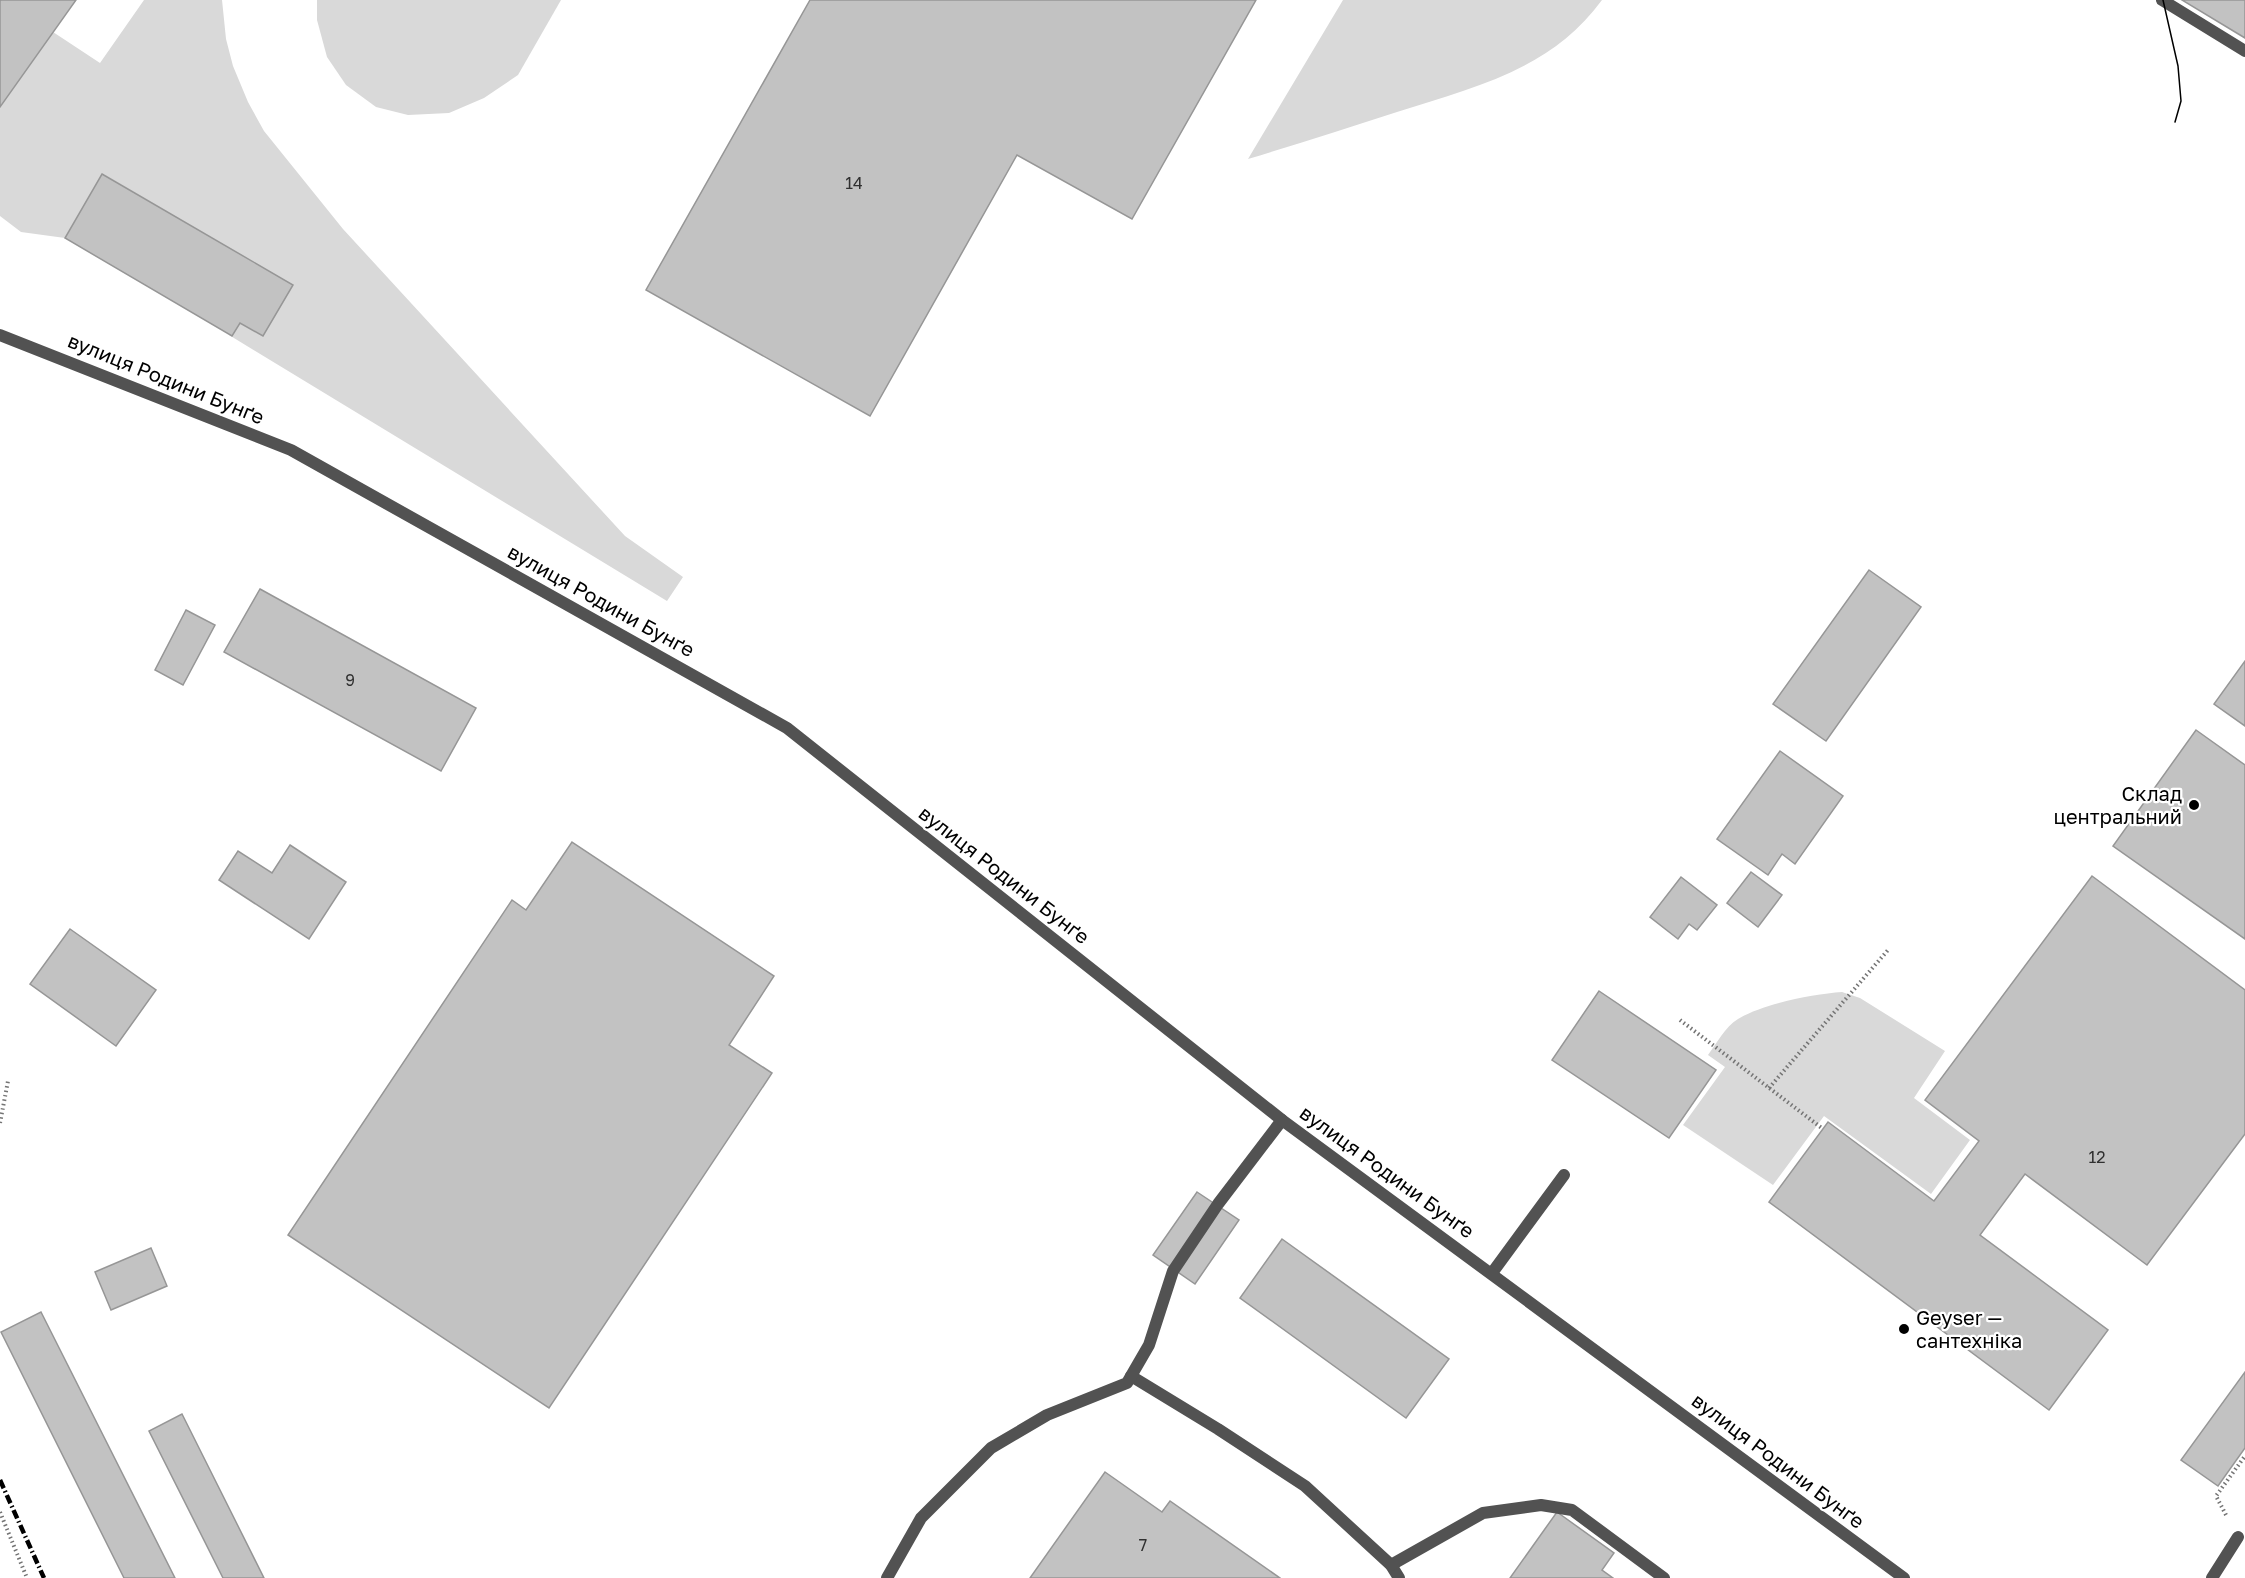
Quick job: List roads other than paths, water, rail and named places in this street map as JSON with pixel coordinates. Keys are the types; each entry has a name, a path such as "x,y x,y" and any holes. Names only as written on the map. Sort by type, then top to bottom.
{"street":[{"path":"2162,0 2245,51"},
{"name":"вулиця Родини Бунґе","path":"0,335 291,450 787,728 1282,1120 1904,1578"},
{"path":"887,1578 921,1518 991,1448 1047,1415 1127,1383 1149,1346 1173,1271 1218,1204 1282,1120"},
{"path":"1492,1273 1564,1174"},
{"path":"1131,1376 1305,1486 1391,1565 1399,1578"},
{"path":"1391,1565 1483,1513 1541,1504 1572,1510 1664,1578"},
{"path":"2212,1578 2238,1537"}],"tram line":[{"path":"2163,0 2178,66 2181,101 2175,122"}],"railway":[{"path":"0,1480 44,1578"}],"place":[{"name":"Склад центральний","path":"2194,805"},
{"name":"Geyser — сантехніка","path":"1904,1329"}]}
